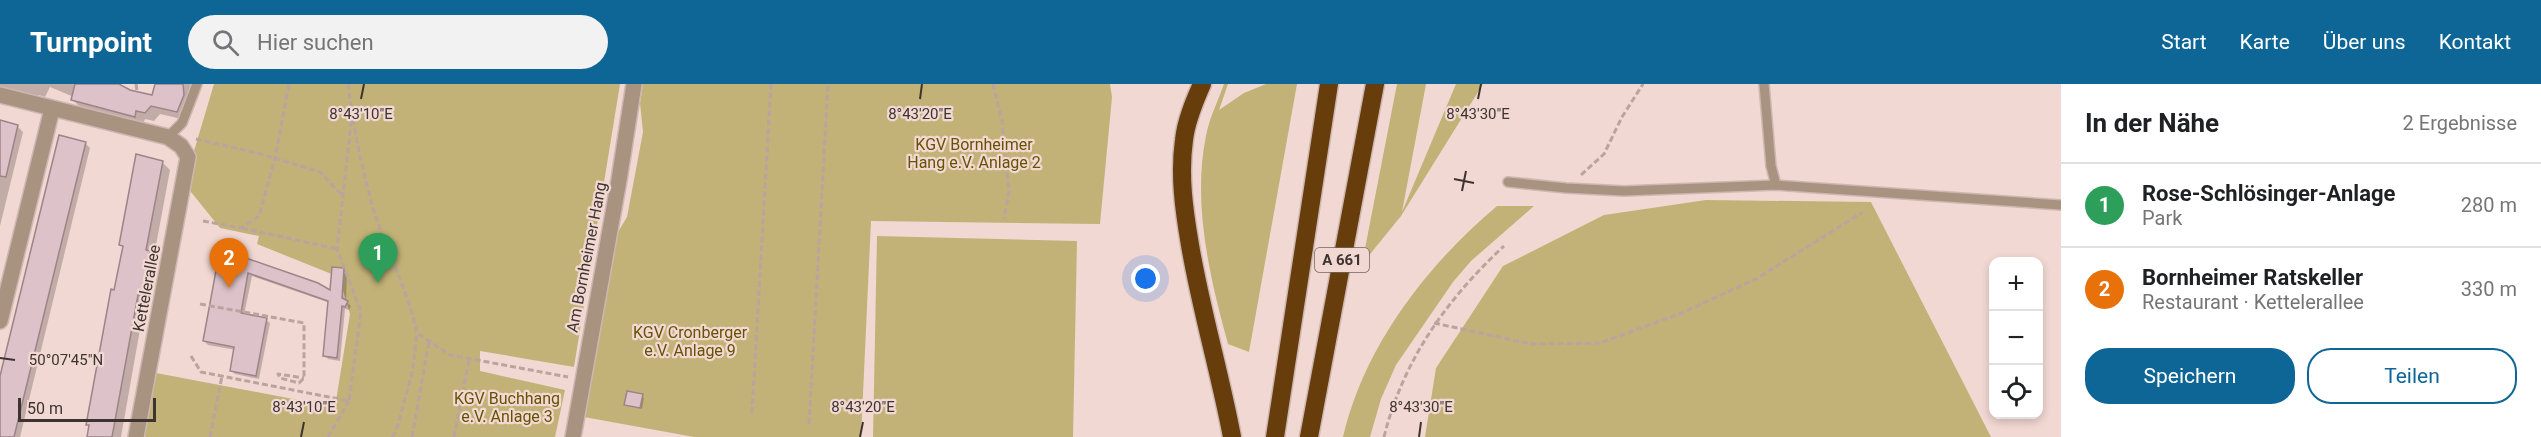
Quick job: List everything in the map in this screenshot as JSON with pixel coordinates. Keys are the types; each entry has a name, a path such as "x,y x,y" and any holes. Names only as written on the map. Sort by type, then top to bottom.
{"highway":[{"path":"1202,84 1193,104 1184,139 1181,178 1197,287 1222,386 1232,437"},
{"name":"A 661","path":"1275,437 1329,84"},
{"name":"A 661","path":"1309,437 1376,84"}],"street":[{"name":"Am Bornheimer Hang","path":"573,437 634,84"},
{"path":"0,95 168,136"},
{"path":"0,321 52,109"},
{"name":"Kettelerallee","path":"136,437 188,157 181,146 168,136"}],"lane":[{"path":"168,136 182,123 197,84"},
{"path":"1764,84 1771,166 1776,185"},
{"path":"1508,182 1624,191 1776,185 2061,205"}],"path":[{"path":"136,84 137,91"},
{"path":"240,228 259,216 275,158 289,84"},
{"path":"348,84 352,114 374,211 412,310 417,333 412,374 396,431 392,437"},
{"path":"752,414 771,84"},
{"path":"809,424 828,84"},
{"path":"993,84 1002,121 1009,191 1004,219"},
{"path":"1566,188 1604,154 1622,117 1643,84"},
{"path":"328,437 349,401 361,312 337,249 352,114"},
{"path":"198,139 320,172 342,195"},
{"path":"1434,323 1531,344 1600,343 1682,313 1756,279 1863,212"},
{"path":"203,221 337,249"},
{"path":"1384,437 1399,386 1434,323 1479,269 1504,246"},
{"path":"200,304 303,323 304,378 299,383 280,378 278,374 304,378"},
{"path":"417,333 450,355 582,380"},
{"path":"412,437 429,341"},
{"path":"191,356 201,372 349,401"},
{"path":"454,437 469,360"},
{"path":"210,437 222,376"},
{"path":"287,389 289,381"}],"green space":[{"name":"KGV Buchhang e.V. Anlage 3","path":"214,84 620,84 574,367 480,351 480,371 565,390 555,437 139,437 151,372 335,407 350,314 339,277 257,244 259,236 220,228 187,187 191,161"},
{"path":"643,84 1110,84 1112,97 1100,224 871,221 861,437 694,437 584,417 615,237 627,217 643,132 640,103"},
{"path":"1224,84 1228,84 1219,110 1244,93 1266,84 1297,84 1249,352 1228,344 1209,267 1202,214 1202,162 1206,136"},
{"path":"1397,84 1426,84 1402,212 1456,84 1483,84 1401,216 1362,264"},
{"path":"1706,200 1871,202 1991,437 1425,437 1436,368 1503,266 1604,215"},
{"path":"1497,206 1534,206 1471,261 1453,282 1396,365 1381,399 1370,437 1343,437 1353,403 1382,339 1423,281 1446,254"},
{"path":"877,236 1077,241 1073,437 873,437"}],"building":[{"path":"75,84 119,84 130,90 152,95 155,84 183,84 184,95 177,112 151,106 145,113 136,111 135,117 71,100"},
{"path":"0,120 18,125 6,177 0,176"},
{"path":"59,135 86,142 14,437 0,437 0,376"},
{"path":"136,154 163,161 146,250 150,251 142,295 138,295 112,437 87,437 89,425 86,425 111,289 114,290 123,246 119,245"},
{"path":"220,249 318,283 330,290 332,267 344,268 342,298 348,301 345,307 342,306 337,358 323,356 328,301 248,273 241,313 267,318 256,376 230,371 234,347 203,341"},
{"path":"627,391 643,394 640,408 624,405"}],"place":[{"name":"Rose-Schlösinger-Anlage","path":"378,283"},
{"name":"Bornheimer Ratskeller","path":"229,288"}],"park label":[{"name":"KGV Bornheimer Hang e.V. Anlage 2","path":"974,153"},
{"name":"KGV Cronberger e.V. Anlage 9","path":"690,341"}]}
